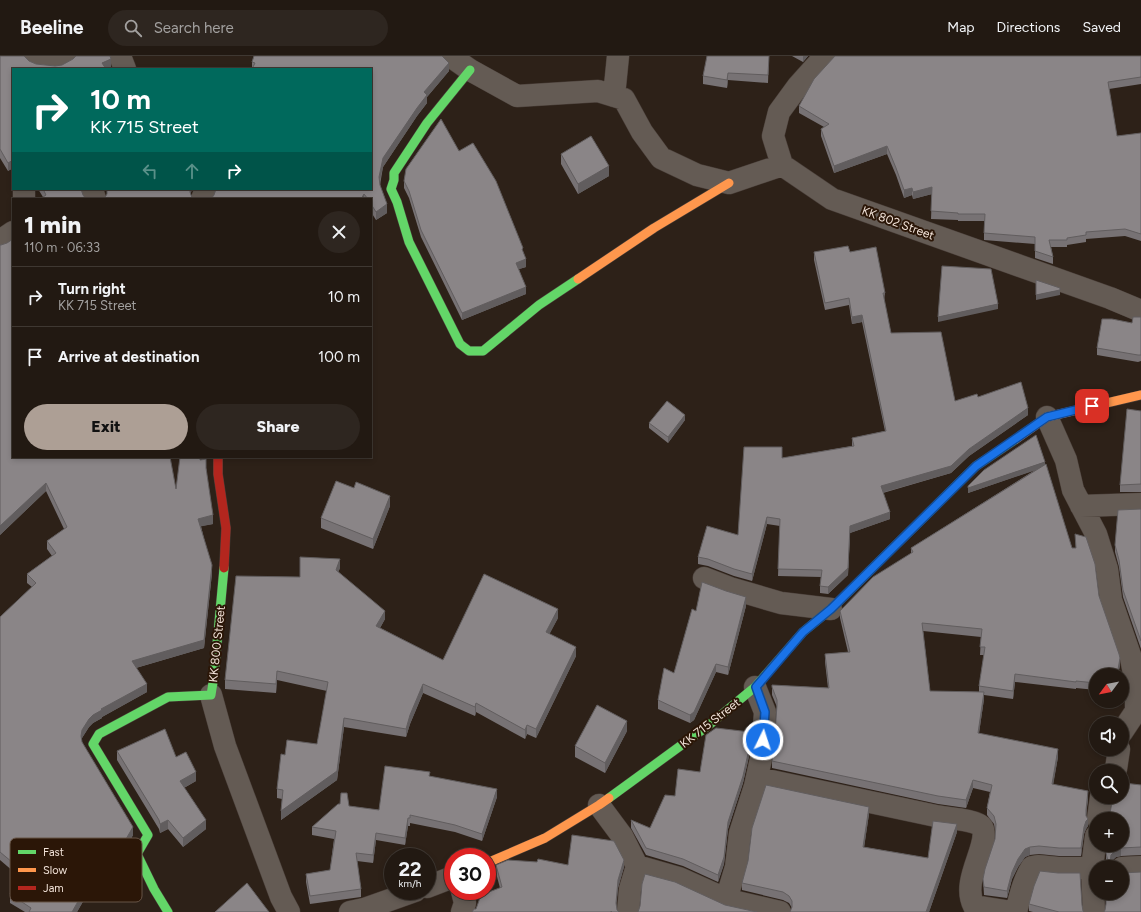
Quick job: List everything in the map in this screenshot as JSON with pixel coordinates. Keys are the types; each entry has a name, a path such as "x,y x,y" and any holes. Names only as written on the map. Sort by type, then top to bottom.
{"street":[{"path":"33,56 37,60 56,62 67,56"},
{"path":"120,56 125,68"},
{"path":"450,56 470,70 517,96 598,91 624,99 642,132 661,158 697,175 728,183"},
{"path":"614,96 618,56"},
{"path":"470,70 427,123 394,173 394,180 391,189 397,202 409,242 460,344 469,351 483,351 539,305 654,228 728,183 782,165 773,136 779,112 798,86 825,56"},
{"name":"KK 802 Street","path":"782,165 832,199 1110,298 1141,311"},
{"path":"0,241 12,233"},
{"name":"KK 715 Street","path":"496,859 545,838 599,805 709,725 756,687 803,632 831,609 976,466 1047,417 1141,395"},
{"path":"1047,417 1066,460 1073,490 1096,534 1107,569 1111,600 1131,658 1136,684 1136,711 1129,722"},
{"name":"KK 800 Street","path":"142,845 148,835 93,744 99,734 168,697 211,695 224,574 226,528 218,474 218,458"},
{"path":"1081,506 1141,504"},
{"path":"704,578 730,588 781,603 831,609"},
{"path":"728,900 729,890 736,867 740,832 757,778 762,754 765,712 756,687"},
{"path":"211,695 225,746 281,897 289,912"},
{"path":"757,778 939,817 977,823 982,827 984,835 981,850 971,879 970,900 974,906 1012,912"},
{"path":"599,805 622,836 637,866 630,889 628,912"},
{"name":"KK 800 Street","path":"142,863 154,889 168,912"},
{"path":"637,866 680,878 728,900 780,912"},
{"path":"1016,912 1023,886 1032,867 1089,868"},
{"path":"1129,868 1141,867"},
{"path":"350,912 364,909 389,900"},
{"path":"462,912 465,903 464,900"},
{"path":"1094,900 1094,912"}],"building":[{"path":"0,56 24,56 29,61 36,64 55,66 62,65 76,56 110,56 111,59 102,63 105,68 12,68 12,161 8,163 0,149"},
{"path":"254,56 442,56 449,63 424,92 427,95 383,158 379,177 380,185 387,204 376,212 372,206 372,198 367,198 364,194 362,198 212,198 216,190 372,190 372,68 252,68 255,63 252,62"},
{"path":"707,56 769,56 768,75 728,73 727,80 703,76"},
{"path":"835,56 1141,56 1141,77 1108,82 1117,136 1141,133 1141,234 1125,229 1086,232 1086,235 1067,238 1067,240 1049,240 1053,257 1035,251 1035,237 984,233 985,214 958,214 931,211 932,187 913,192 912,188 904,190 887,146 834,166 821,129 829,124 799,106 814,79"},
{"path":"441,119 459,151 473,143 496,181 526,259 516,263 526,287 462,313 421,230 409,191 404,181 406,169"},
{"path":"591,136 609,166 578,184 561,154"},
{"path":"44,190 81,190 85,198 42,198 46,195"},
{"path":"107,190 190,190 192,198 105,198"},
{"path":"12,240 12,458 170,458 176,489 180,458 200,458 200,460 206,459 213,515 198,519 212,565 204,640 132,661 147,684 101,709 102,710 89,719 82,730 82,742 133,827 127,838 10,838 10,860 0,852 0,617 36,583 27,574 56,553 47,541 67,527 46,483 0,526 0,245"},
{"path":"848,246 850,252 876,247 891,333 941,332 955,401 977,394 978,397 1021,382 1028,408 969,449 951,466 881,486 890,512 850,526 848,568 828,587 820,586 822,570 778,569 780,519 767,517 752,574 698,557 707,526 738,535 744,447 782,447 782,458 854,446 852,438 886,431 862,315 852,317 849,298 825,303 814,252"},
{"path":"942,266 991,269 998,304 938,317"},
{"path":"1036,280 1060,288 1060,290 1036,295"},
{"path":"1133,317 1141,317 1141,355 1097,348 1102,319 1112,319 1132,323"},
{"path":"667,401 685,415 668,437 649,423"},
{"path":"1127,409 1141,411 1141,484 1120,485"},
{"path":"1036,435 1045,462 968,488 968,486 984,470"},
{"path":"1046,464 1072,548 1076,548 1075,534 1086,537 1095,564 1099,596 1120,658 1118,668 1089,668 1089,682 1015,674 1013,691 979,686 985,647 980,647 982,629 922,623 930,691 984,692 978,733 1058,749 1052,784 1088,791 1086,816 1088,819 1084,827 1081,848 1039,846 1025,849 1012,872 1007,891 984,887 983,879 985,869 995,839 996,824 994,816 987,808 992,785 973,780 966,800 938,796 772,761 777,700 772,685 829,688 825,654 850,652 840,611 873,577 913,552 911,548"},
{"path":"336,481 354,488 356,482 390,496 373,539 321,518"},
{"path":"1141,509 1141,641 1123,590 1119,560 1115,545 1118,510"},
{"path":"300,557 340,559 336,570 385,611 376,626 443,660 484,574 558,609 546,632 576,647 536,729 527,725 525,730 476,703 475,707 423,684 410,715 406,729 344,718 337,771 281,811 283,790 277,789 281,754 285,755 287,740 317,744 328,682 277,671 276,684 225,680 236,576 300,577"},
{"path":"702,582 746,597 728,667 716,664 694,712 690,715 658,700 664,668 674,673 692,609 696,611"},
{"path":"597,705 627,721 605,763 575,746"},
{"path":"716,728 750,732 750,745 743,776 728,822 724,857 718,875 683,859 646,848 631,820 650,828 665,795 675,796 678,769 700,772 706,735"},
{"path":"165,729 176,757 186,752 196,772 180,781 206,820 183,838 168,820 160,824 117,751"},
{"path":"385,766 430,772 429,776 497,789 482,834 455,825 410,815 410,818 408,818 405,838 376,833 373,855 356,853 361,889 310,896 306,874 330,870 336,831 312,827 338,804 340,804 341,793 347,793 349,806 379,810"},
{"path":"1129,784 1141,785 1141,847 1129,848 1129,812 1110,812 1112,804 1129,804"},
{"path":"766,785 869,807 863,847 928,858 933,821 957,824 926,912 790,912 792,901 789,896 783,892 742,883 748,861 752,828"},
{"path":"572,835 614,841 624,860 618,880 616,903 617,910 619,912 472,912 476,909 479,900 496,900 496,889 502,887 496,865 508,860 537,862 538,859 568,865"},
{"path":"1114,852 1111,855 1110,860 1108,860 1106,853"},
{"path":"1040,871 1080,873 1082,905 1084,912 1059,912 1029,904"},
{"path":"1141,872 1141,912 1104,912 1106,900 1129,900 1129,873"},
{"path":"645,874 675,882 725,905 757,912 638,912"},
{"path":"247,883 269,912 215,912"},
{"path":"22,902 78,902 72,912 29,912 31,908"}],"traffic: fast":[{"path":"470,70 427,123 394,173 394,180 391,189 397,202 409,242 460,344 469,351 483,351 539,305 578,279"},
{"path":"609,798 709,725 755,687 803,632 831,609 976,466 1016,439"},
{"path":"142,845 148,835 93,744 99,734 168,697 211,695 224,568"},
{"path":"142,864 154,889 168,912"}],"traffic: slow":[{"path":"578,279 654,228 729,183"},
{"path":"1016,439 1047,417 1141,395"},
{"path":"496,859 545,838 609,798"}],"traffic: jam":[{"path":"218,458 218,474 226,528 224,568"}],"route":[{"path":"763,740 765,712 756,687 803,632 831,609 976,466 1047,417 1092,406"}]}
